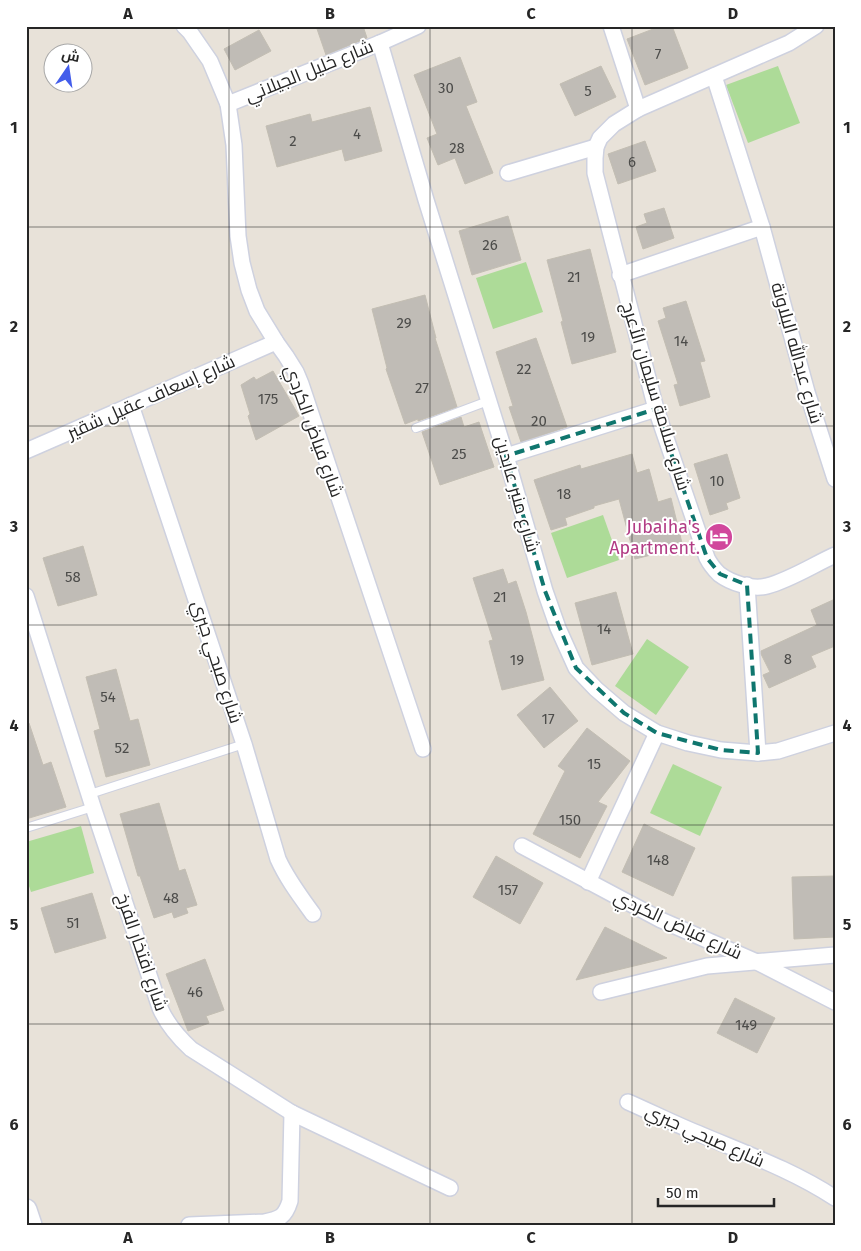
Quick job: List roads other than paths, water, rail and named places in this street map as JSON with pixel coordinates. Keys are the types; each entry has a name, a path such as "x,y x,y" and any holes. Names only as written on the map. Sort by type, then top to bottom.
{"street":[{"name":"شارع خليل الجيلاني","path":"228,104 418,26"},
{"path":"611,26 638,109"},
{"path":"508,173 596,147 606,131 638,109 789,43 816,26"},
{"name":"شارع فياض الكردي","path":"188,28 210,61 228,104 234,145 238,236 242,263 257,311 296,372 301,384 423,748"},
{"name":"شارع منير عابدين","path":"380,43 426,200 506,456 545,591 558,628 576,668 596,689 624,713 657,733 688,743 721,750 758,753 778,751 835,733"},
{"name":"شارع عبدالله البلاونة","path":"714,76 762,227 807,392 835,479"},
{"name":"شارع سلامة سليمان الأعرج","path":"596,147 595,173 656,409 706,558 713,568 728,580 757,587 766,586 784,579 835,555"},
{"path":"620,274 762,227"},
{"name":"شارع إسعاف عقيل شقير","path":"26,451 276,342"},
{"name":"شارع صبحي جبري","path":"132,405 244,744 278,859 293,886 313,914"},
{"path":"506,456 656,409"},
{"path":"746,585 758,753"},
{"name":"شارع افتخار الفرخ","path":"26,596 157,999 165,1018 179,1038 190,1049 292,1112 450,1188"},
{"path":"588,882 657,733"},
{"name":"شارع فياض الكردي","path":"522,846 661,920 757,962 835,1002"},
{"path":"601,992 707,966 835,955"},
{"name":"شارع صبحي جبري","path":"628,1102 766,1162 812,1184 835,1198"},
{"path":"189,1225 264,1222 276,1220 284,1214 290,1201 292,1112"},
{"path":"26,1210 30,1225"}],"lane":[{"path":"416,428 488,401"},
{"path":"26,828 244,744"}],"place":[{"name":"Jubaiha's Apartment.","path":"719,537"}]}
